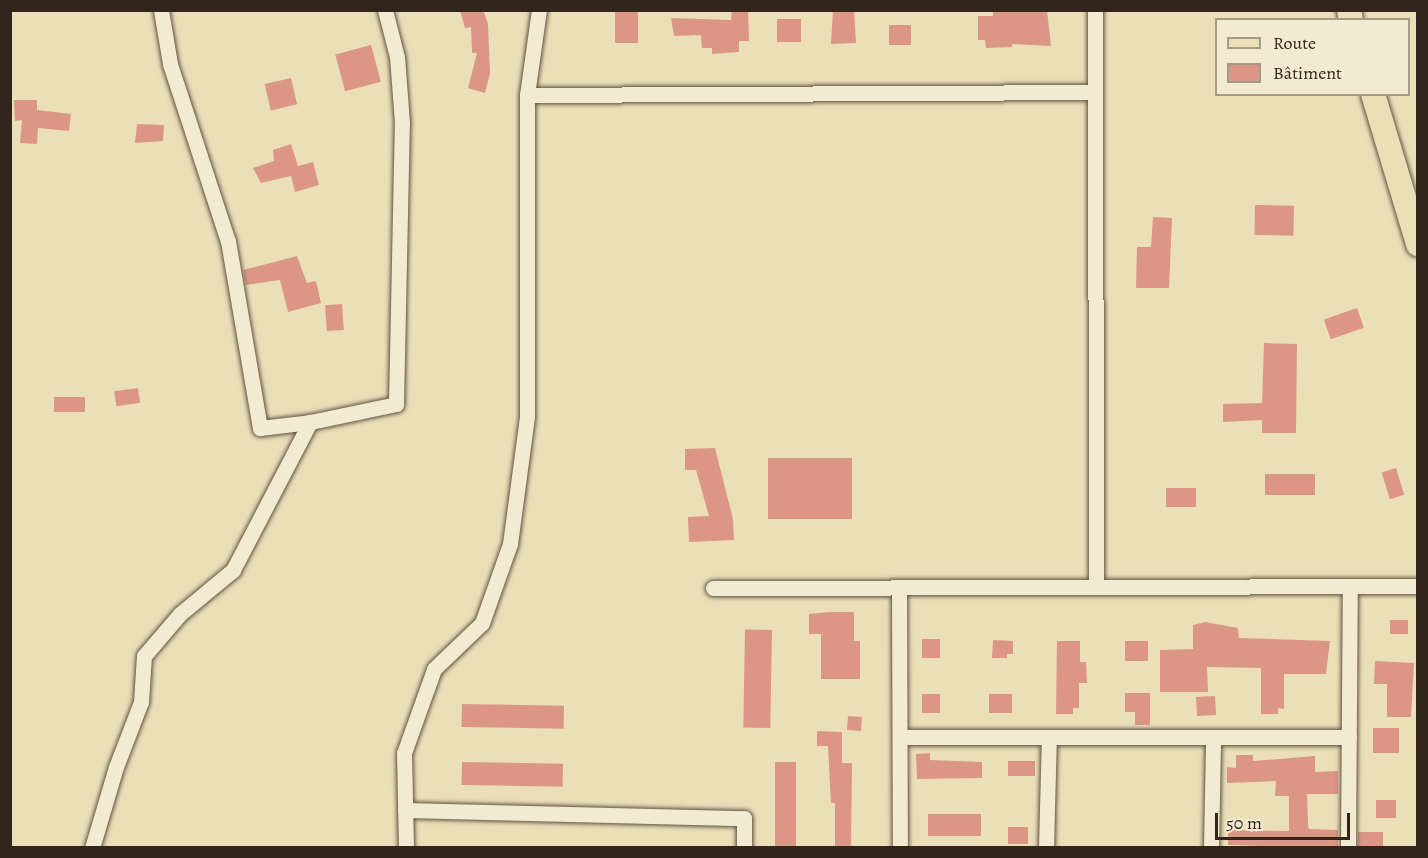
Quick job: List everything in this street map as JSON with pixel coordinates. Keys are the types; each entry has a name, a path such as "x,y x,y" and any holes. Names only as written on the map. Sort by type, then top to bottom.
{"main road":[{"path":"1374,96 1418,244"}],"street":[{"path":"161,10 170,64 228,241 260,428 310,422 396,404 402,123 397,57 384,10"},
{"path":"406,848 404,753 434,669 482,623 510,544 527,417 527,95 539,10"},
{"path":"1095,10 1096,587"},
{"path":"527,95 1094,92"},
{"path":"92,848 116,767 141,702 144,656 180,614 233,570 310,422"},
{"path":"1348,848 1350,586"},
{"path":"713,588 1418,586"},
{"path":"899,587 900,848"},
{"path":"900,737 1213,740 1349,737"},
{"path":"1046,848 1049,737"},
{"path":"1211,848 1213,740"},
{"path":"405,810 744,818 744,848"}],"building":[{"path":"460,10 483,10 488,24 490,73 485,93 468,88 477,53 472,53 471,27 465,28"},
{"path":"615,10 638,10 638,43 615,43"},
{"path":"732,10 748,10 749,41 739,41 739,52 712,54 712,48 702,48 701,35 674,36 671,18 731,20"},
{"path":"833,10 854,10 856,43 831,44"},
{"path":"1047,10 1051,46 1012,44 1012,47 986,48 985,40 978,40 978,16 993,16 993,11"},
{"path":"777,19 801,19 801,42 777,42"},
{"path":"889,25 911,25 911,45 889,45"},
{"path":"371,45 381,82 345,91 335,55"},
{"path":"291,78 297,104 271,110 265,84"},
{"path":"14,100 37,100 37,110 71,114 69,131 38,128 37,144 20,143 22,120 15,121"},
{"path":"137,124 164,125 163,141 135,143"},
{"path":"291,144 298,166 313,162 319,185 295,192 291,176 261,183 253,168 274,161 273,150"},
{"path":"1255,205 1294,206 1293,236 1254,235"},
{"path":"1153,217 1172,218 1169,288 1136,288 1137,247 1151,247"},
{"path":"297,256 307,283 316,281 321,303 288,312 280,280 246,285 243,270"},
{"path":"342,304 344,330 327,331 325,305"},
{"path":"1357,308 1364,328 1331,339 1324,319"},
{"path":"1264,343 1297,344 1296,433 1262,433 1262,420 1223,422 1223,404 1262,403"},
{"path":"138,388 140,403 116,406 114,391"},
{"path":"54,397 85,397 85,412 54,412"},
{"path":"715,448 733,519 734,540 689,542 688,517 709,516 696,470 685,470 685,449"},
{"path":"768,458 852,458 852,519 768,519"},
{"path":"1396,468 1404,495 1390,499 1382,472"},
{"path":"1265,474 1315,474 1315,495 1265,495"},
{"path":"1166,488 1196,488 1196,507 1166,507"},
{"path":"854,612 854,641 860,641 860,679 821,679 821,634 809,634 809,614"},
{"path":"1390,620 1408,620 1408,634 1390,634"},
{"path":"1205,622 1238,628 1239,638 1330,641 1326,674 1284,674 1284,709 1278,708 1278,714 1261,714 1261,668 1207,667 1208,692 1160,692 1160,650 1193,649 1193,625"},
{"path":"745,630 772,630 770,728 743,728"},
{"path":"922,639 940,639 940,658 922,658"},
{"path":"993,640 1013,641 1013,654 1007,654 1007,658 992,658"},
{"path":"1057,641 1080,641 1080,662 1086,662 1087,683 1079,683 1079,708 1073,708 1073,714 1056,714"},
{"path":"1125,641 1148,641 1148,661 1125,661"},
{"path":"1375,661 1414,663 1411,717 1387,717 1387,684 1374,684"},
{"path":"1125,693 1150,693 1150,725 1135,725 1135,712 1125,712"},
{"path":"922,694 940,694 940,713 922,713"},
{"path":"989,694 1012,694 1012,713 989,713"},
{"path":"1215,696 1216,715 1197,716 1196,697"},
{"path":"462,704 564,706 564,729 462,727"},
{"path":"848,716 862,717 861,731 847,730"},
{"path":"1373,728 1399,728 1399,753 1373,753"},
{"path":"817,731 842,732 842,763 852,763 851,848 835,848 835,803 831,803 828,746 817,746"},
{"path":"930,753 930,760 982,762 982,778 917,779 916,754"},
{"path":"1236,755 1253,755 1253,761 1315,756 1315,772 1338,771 1338,794 1307,794 1309,829 1338,830 1338,848 1228,845 1228,830 1289,831 1289,796 1275,796 1276,781 1227,783 1227,767 1236,768"},
{"path":"1008,761 1035,761 1035,776 1008,776"},
{"path":"462,762 563,764 563,787 462,785"},
{"path":"775,762 796,762 796,848 775,848"},
{"path":"1376,800 1396,800 1396,818 1376,818"},
{"path":"928,814 981,814 981,836 928,836"},
{"path":"1008,827 1028,827 1028,844 1008,844"},
{"path":"1358,832 1383,832 1383,848 1358,848"}]}
